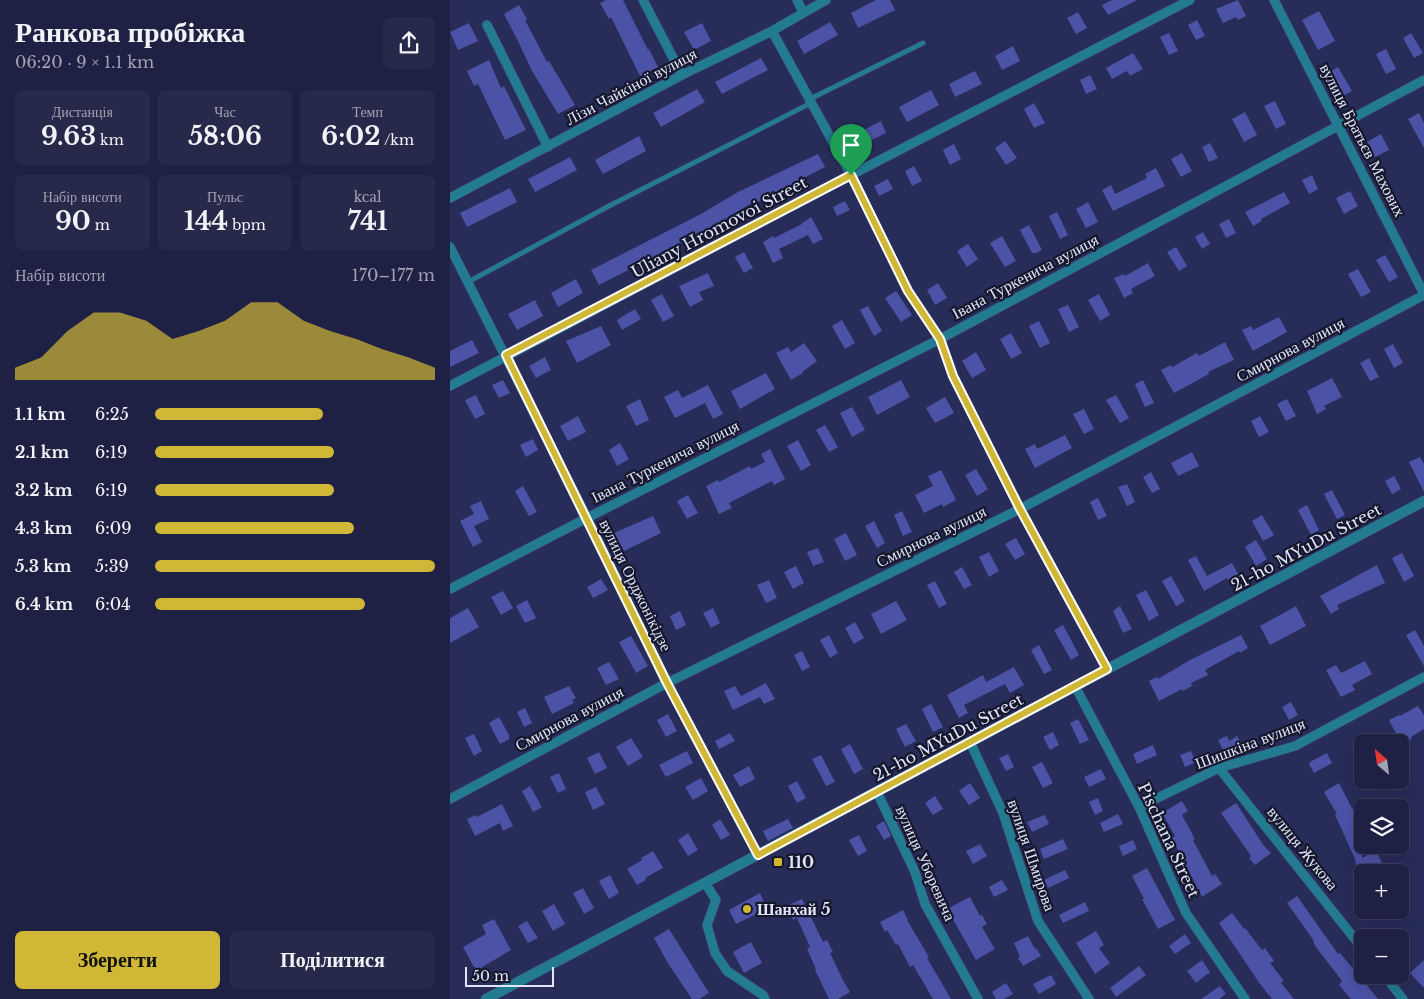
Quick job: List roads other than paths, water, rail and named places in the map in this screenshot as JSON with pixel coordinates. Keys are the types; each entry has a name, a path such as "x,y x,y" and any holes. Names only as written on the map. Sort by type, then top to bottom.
{"street":[{"path":"643,0 682,75"},
{"path":"797,0 803,12"},
{"name":"Лізи Чайкіної вулиця","path":"450,198 682,75 772,32 826,0"},
{"name":"Uliany Hromovoi Street","path":"450,386 851,175 1190,0"},
{"name":"вулиця Братьєв Махових","path":"1274,0 1424,295"},
{"path":"488,25 548,147"},
{"path":"772,32 851,175 908,291 940,339 953,376 1020,509 1107,669"},
{"name":"Івана Туркенича вулиця","path":"450,590 587,518 940,339 1424,80"},
{"name":"вулиця Орджонікідзе","path":"450,247 506,355 667,683 758,855"},
{"name":"Смирнова вулиця","path":"450,800 667,683 1020,509 1424,295"},
{"name":"21-ho MYuDu Street","path":"486,999 1424,501"},
{"name":"Шишкіна вулиця","path":"1138,807 1219,768 1295,746 1424,678"},
{"name":"Pischana Street","path":"1075,686 1138,807 1186,913 1245,999"},
{"name":"вулиця Шмирова","path":"970,742 1003,812 1038,921 1089,999"},
{"name":"вулиця Жукова","path":"1219,768 1354,938"},
{"name":"вулиця Уборевича","path":"877,792 915,872 925,904 978,999"},
{"path":"705,883 716,900 706,925 715,953 727,971 763,995 765,999"},
{"path":"1391,984 1403,999"}],"lane":[{"path":"468,282 609,206 923,43"}],"place":[{"name":"110","path":"778,862"},
{"name":"Шанхай 5","path":"747,909"}]}
